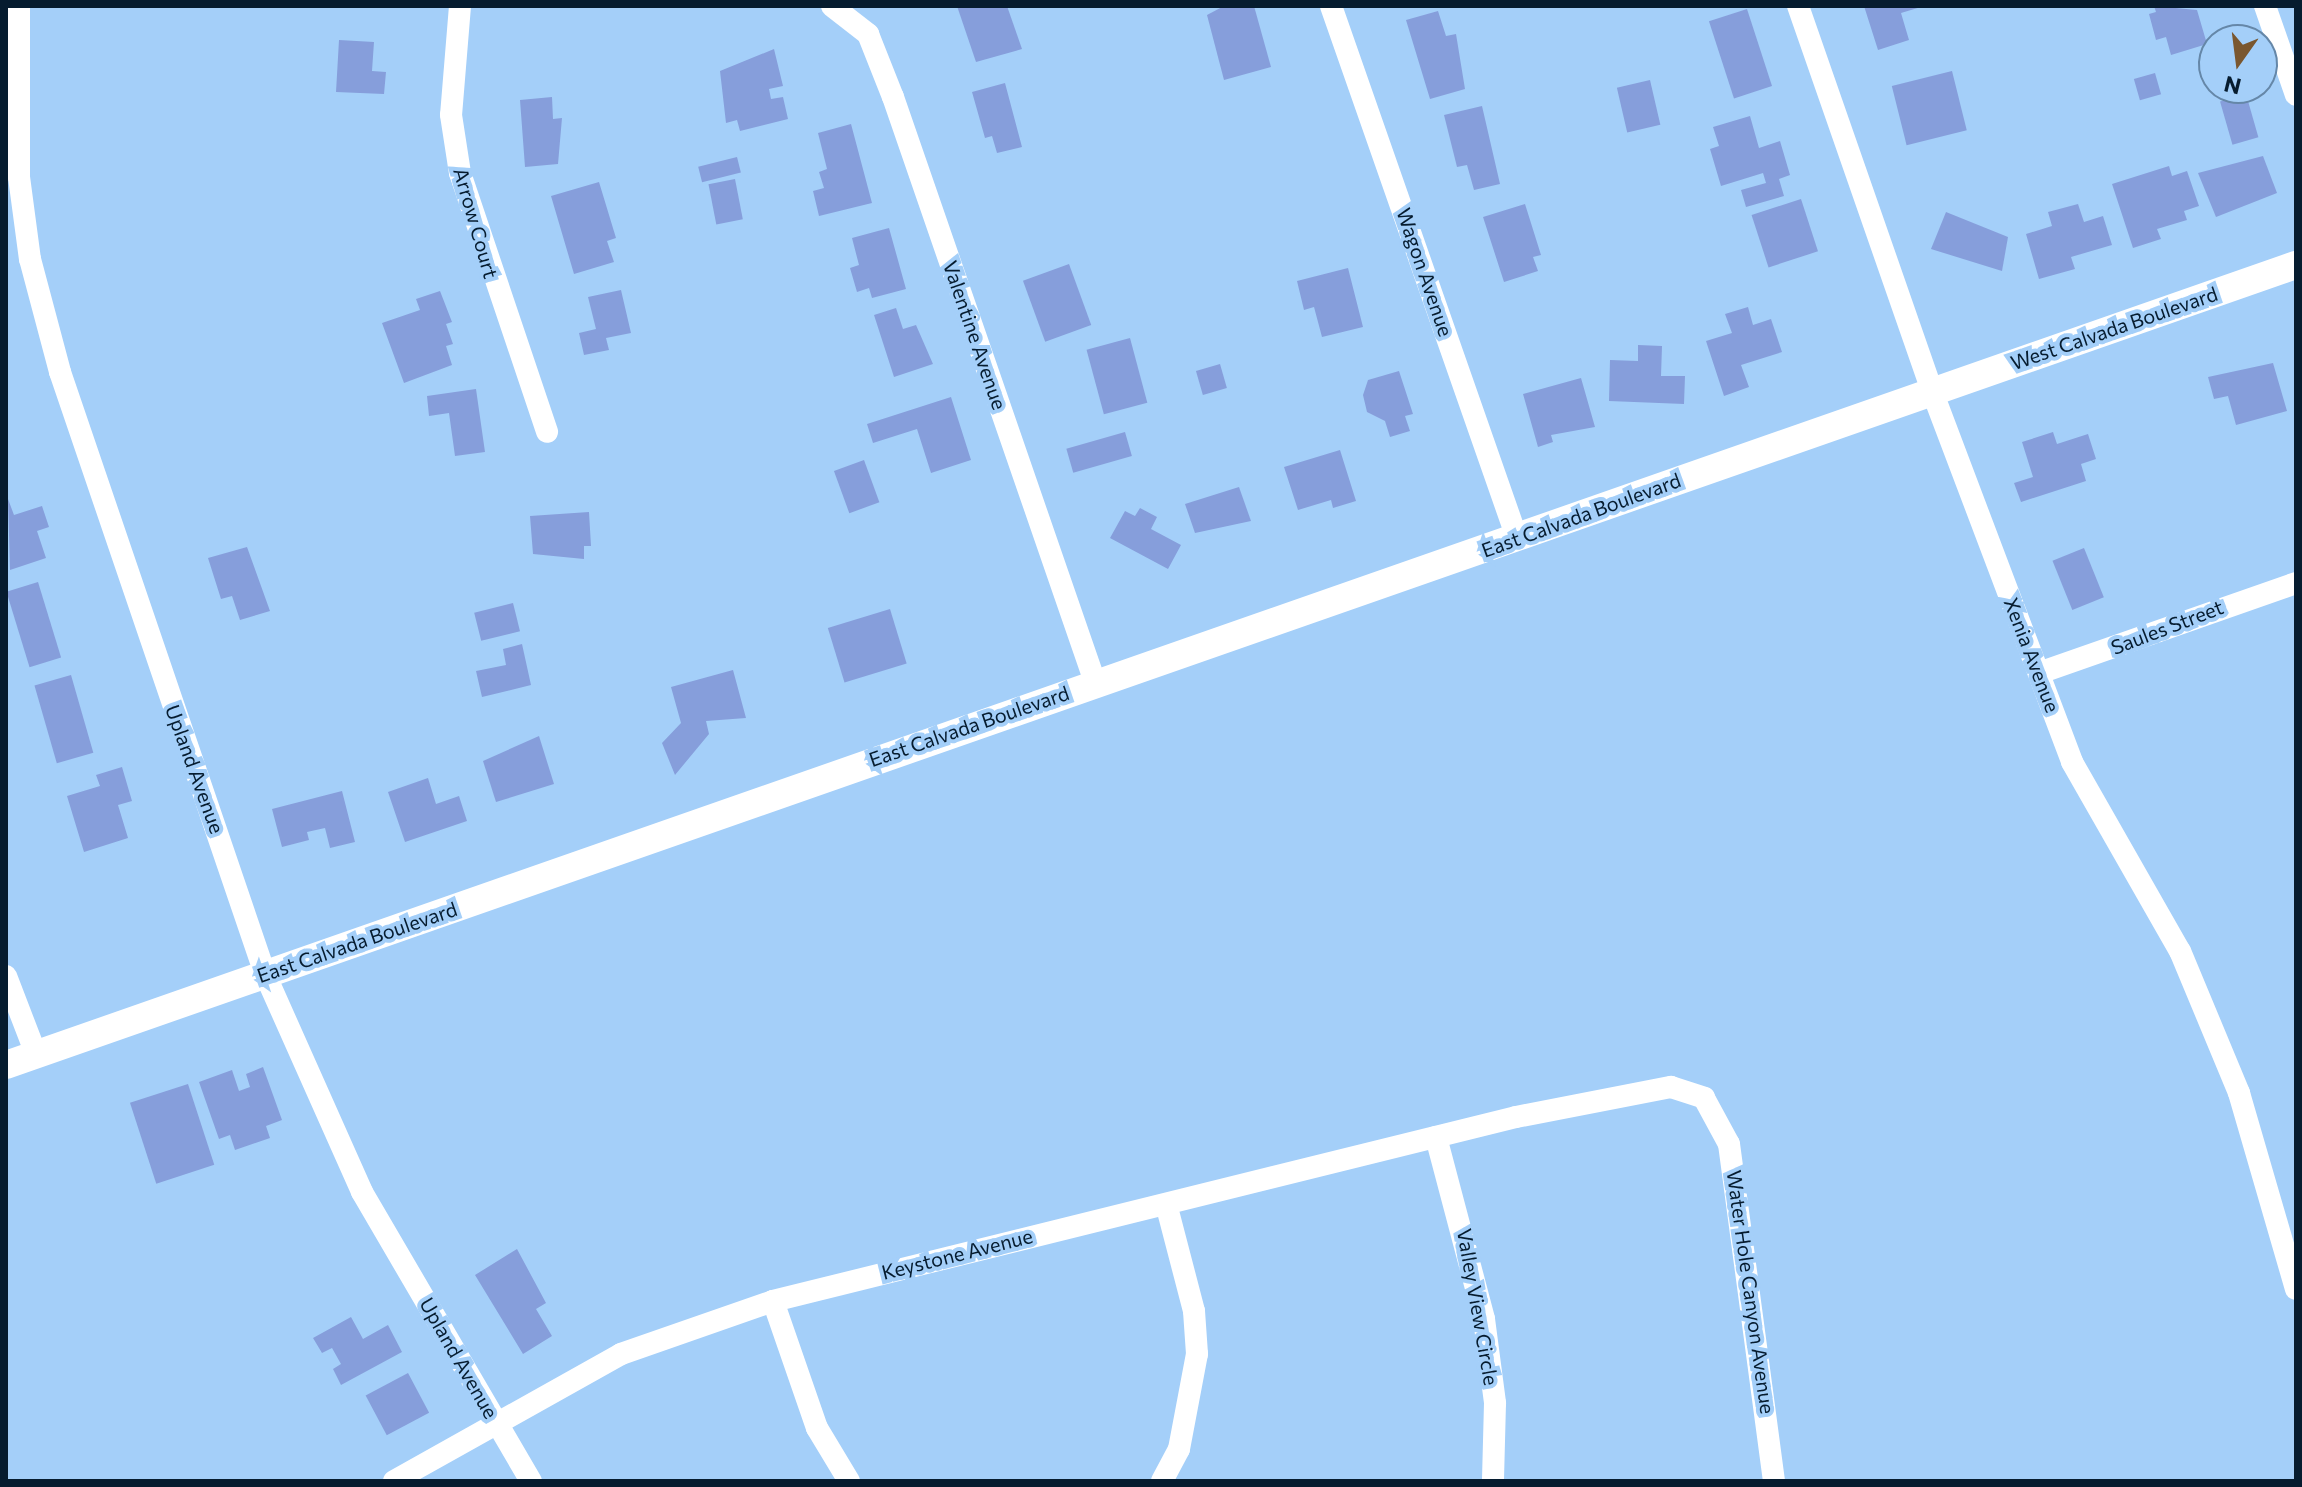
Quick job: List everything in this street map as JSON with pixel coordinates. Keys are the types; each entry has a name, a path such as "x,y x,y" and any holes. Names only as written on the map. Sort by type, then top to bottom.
{"main road":[{"name":"West Calvada Boulevard","path":"1932,391 2296,265"},
{"name":"East Calvada Boulevard","path":"6,1065 1932,391"}],"street":[{"name":"Upland Avenue","path":"19,6 19,177 38,287 64,386 265,974 362,1192 531,1481"},
{"name":"Arrow Court","path":"460,6 451,115 460,173 547,432"},
{"name":"Valentine Avenue","path":"832,6 868,34 893,97 1095,682"},
{"name":"Wagon Avenue","path":"1331,6 1517,538"},
{"name":"Xenia Avenue","path":"1798,6 1932,391 2072,762 2180,951 2239,1093 2296,1289"},
{"path":"2265,6 2296,95"},
{"name":"Saules Street","path":"2039,673 2296,583"},
{"path":"6,976 36,1054"},
{"name":"Water Hole Canyon Avenue","path":"1436,1137 1671,1087 1704,1098 1729,1144 1745,1227 1774,1481"},
{"name":"Keystone Avenue","path":"394,1481 621,1354 773,1301 1092,1219 1167,1207 1436,1137"},
{"name":"Valley View Circle","path":"1436,1137 1484,1319 1495,1403 1493,1481"},
{"path":"1162,1481 1179,1449 1197,1354 1194,1311 1167,1207"},
{"path":"773,1301 817,1428 849,1481"}],"building":[{"path":"957,6 1007,6 1022,49 976,62"},
{"path":"1224,6 1254,6 1271,67 1224,80 1207,15"},
{"path":"1864,6 1921,7 1901,13 1909,40 1878,50"},
{"path":"2154,6 2197,10 2201,24 2198,24 2198,47 2171,55 2166,37 2156,40 2149,14 2156,12"},
{"path":"1747,9 1772,86 1734,98 1709,21"},
{"path":"1438,11 1446,36 1456,34 1465,89 1430,99 1406,20"},
{"path":"339,40 374,42 372,71 386,72 384,94 336,92"},
{"path":"774,49 783,86 769,89 771,99 783,97 788,119 740,131 737,120 726,123 720,71"},
{"path":"1952,71 1967,130 1907,145 1892,86"},
{"path":"2155,73 2161,94 2140,100 2134,79"},
{"path":"1650,80 1660,125 1627,132 1617,88"},
{"path":"1005,83 1022,147 997,153 992,136 985,138 972,92"},
{"path":"552,97 553,119 562,118 558,164 525,167 520,100"},
{"path":"2221,104 2249,104 2258,137 2232,145"},
{"path":"1482,106 1500,184 1474,190 1467,165 1457,167 1444,115"},
{"path":"1750,116 1759,148 1780,141 1790,175 1779,179 1784,196 1746,207 1741,190 1766,183 1763,173 1721,186 1710,149 1719,146 1713,127"},
{"path":"851,124 872,203 819,216 813,191 824,188 819,172 827,169 818,133"},
{"path":"2263,156 2277,193 2216,217 2198,173"},
{"path":"737,157 741,173 702,182 698,167"},
{"path":"2169,166 2172,176 2187,171 2199,206 2184,211 2187,220 2157,229 2161,239 2133,248 2112,184"},
{"path":"735,179 743,219 716,224 708,184"},
{"path":"599,182 616,238 607,241 614,262 574,274 551,196"},
{"path":"1801,199 1818,251 1769,267 1752,215"},
{"path":"1525,204 1541,255 1533,257 1538,271 1504,282 1483,217"},
{"path":"2078,204 2084,222 2103,216 2112,245 2071,257 2075,269 2039,279 2026,234 2052,226 2048,212"},
{"path":"1946,212 2008,237 2002,271 1931,249"},
{"path":"889,228 906,289 872,298 869,288 857,292 850,268 859,265 852,238"},
{"path":"1069,264 1091,325 1045,342 1023,281"},
{"path":"1348,268 1363,327 1322,337 1314,307 1304,310 1297,281"},
{"path":"621,290 631,333 606,338 609,350 584,355 579,333 596,329 588,297"},
{"path":"440,291 452,322 446,324 453,344 446,346 452,365 404,383 382,323 420,310 416,299"},
{"path":"1748,307 1753,325 1771,319 1782,352 1741,365 1749,387 1724,396 1706,341 1732,333 1725,314"},
{"path":"896,308 903,329 916,325 933,364 894,377 874,315"},
{"path":"1130,338 1147,403 1104,414 1087,350"},
{"path":"1638,345 1662,346 1661,376 1685,376 1684,404 1609,401 1610,360 1638,361"},
{"path":"2273,363 2287,411 2236,425 2228,396 2214,399 2208,377"},
{"path":"1220,364 1227,388 1203,395 1196,371"},
{"path":"1399,371 1413,414 1405,416 1410,431 1390,437 1385,421 1367,412 1363,395 1368,380"},
{"path":"1581,378 1595,427 1551,435 1553,442 1538,447 1523,394"},
{"path":"476,389 485,452 455,456 449,413 429,416 427,396"},
{"path":"951,397 971,460 931,473 917,429 873,443 867,424"},
{"path":"1125,432 1132,456 1073,473 1066,449"},
{"path":"2053,432 2057,444 2088,434 2096,459 2081,464 2086,481 2021,502 2014,483 2033,477 2022,442"},
{"path":"1340,450 1356,501 1333,508 1331,500 1298,510 1284,467"},
{"path":"864,460 879,502 849,513 834,471"},
{"path":"1239,487 1251,521 1195,533 1185,504"},
{"path":"8,499 14,515 42,506 49,527 37,531 46,558 10,570"},
{"path":"1140,508 1157,517 1151,529 1181,545 1168,569 1110,538 1125,511 1135,516"},
{"path":"589,512 591,546 584,546 584,559 533,554 530,516"},
{"path":"247,547 270,611 240,620 232,596 221,599 208,558"},
{"path":"2084,548 2104,597 2072,610 2052,561"},
{"path":"38,582 61,658 30,667 6,592"},
{"path":"513,603 520,631 481,641 474,613"},
{"path":"890,609 907,664 845,683 828,628"},
{"path":"522,644 531,685 482,697 476,671 506,665 503,649"},
{"path":"733,670 746,718 706,721 709,734 675,775 662,743 681,723 671,687"},
{"path":"71,675 93,753 57,763 34,685"},
{"path":"539,736 554,784 496,802 483,761"},
{"path":"122,767 132,801 118,805 128,838 84,852 67,796 100,786 96,775"},
{"path":"428,778 436,804 459,796 467,821 405,842 388,792"},
{"path":"342,791 355,842 330,848 325,828 307,832 309,840 282,847 272,809"},
{"path":"263,1067 282,1120 266,1126 270,1138 235,1150 230,1135 219,1139 199,1082 232,1070 239,1091 250,1087 246,1074"},
{"path":"188,1084 214,1165 156,1184 130,1103"},
{"path":"517,1249 546,1303 536,1309 552,1336 523,1354 475,1275"},
{"path":"351,1317 363,1339 388,1325 402,1352 341,1385 333,1369 341,1364 332,1348 322,1353 313,1338"},
{"path":"408,1373 429,1413 387,1435 366,1396"}]}
